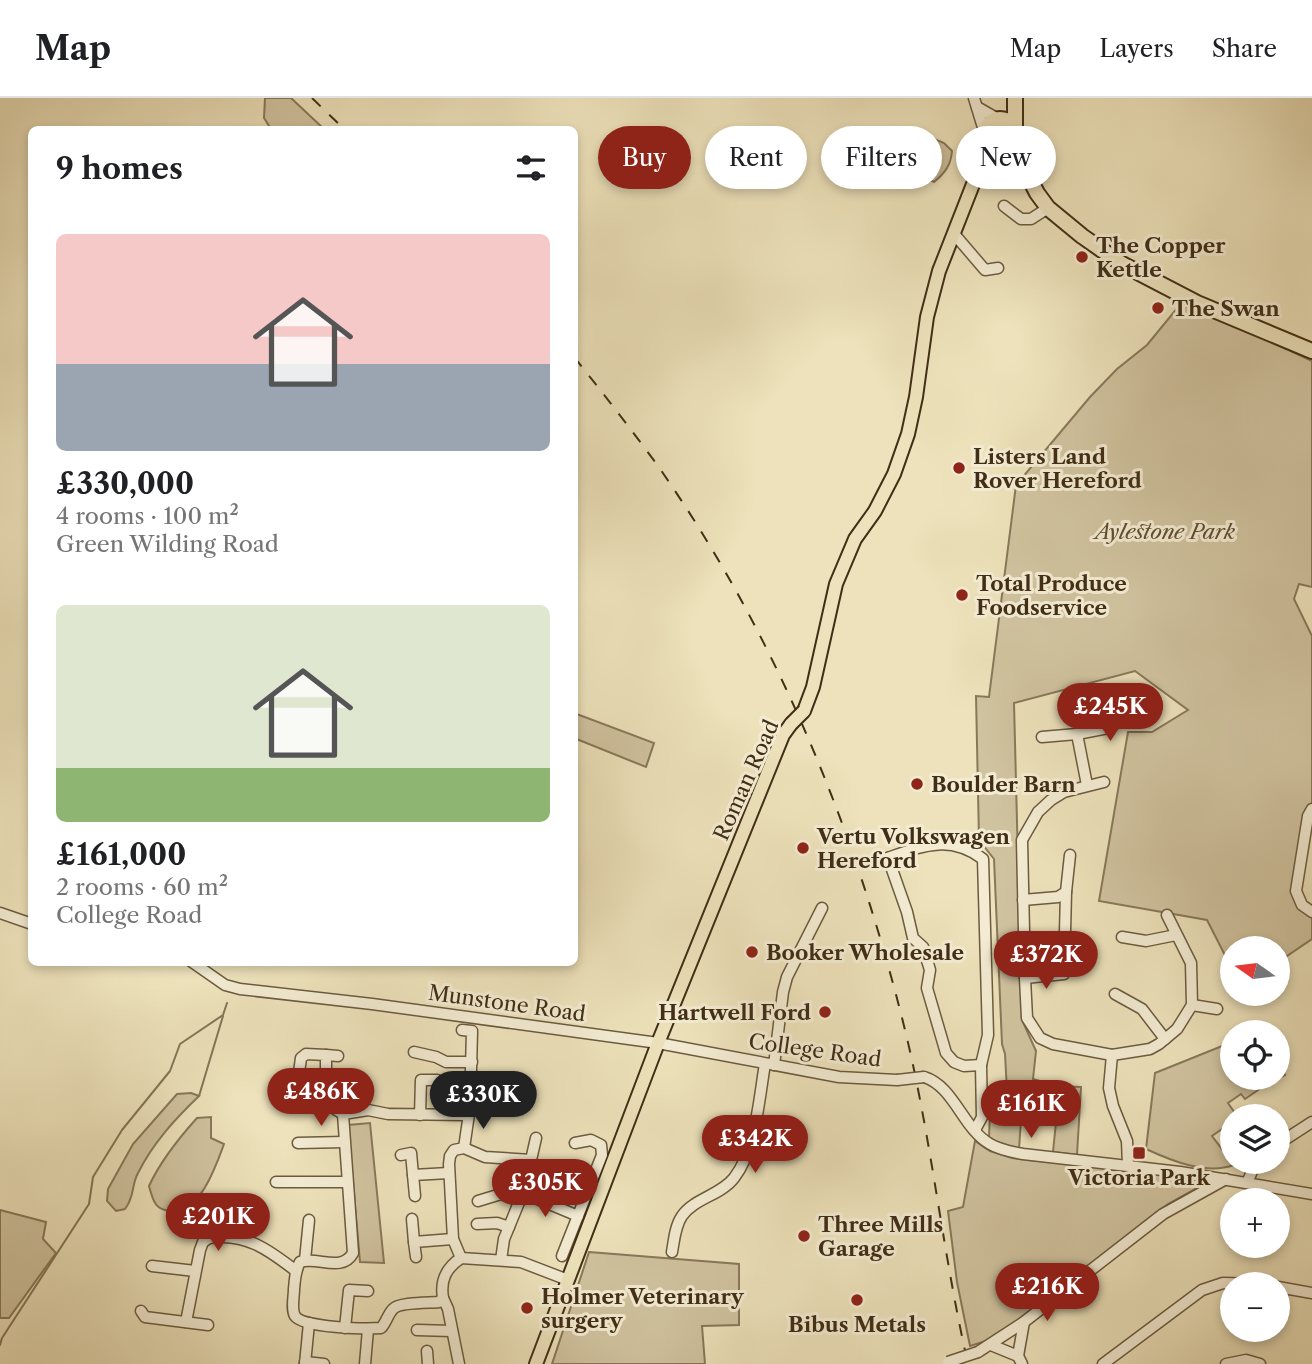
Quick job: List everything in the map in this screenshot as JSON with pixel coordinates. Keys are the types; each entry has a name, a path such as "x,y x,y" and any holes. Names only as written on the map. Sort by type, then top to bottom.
{"highway":[{"path":"988,126 998,119 1013,98"},
{"path":"1013,98 1015,126"},
{"path":"998,119 1011,123 1012,126"},
{"path":"1037,189 1048,208 1122,264 1197,303 1312,351"}],"main road":[{"name":"Roman Road","path":"536,1364 657,1043 779,746 791,724 804,711 813,687 836,584 855,539 875,511 894,474 908,434 927,317 939,271 972,189"}],"street":[{"path":"975,102 998,119"},
{"path":"975,102 982,126"},
{"path":"1004,206 1021,219 1031,219 1048,208"},
{"path":"955,235 985,270 998,268"},
{"path":"1042,737 1108,728 1130,715"},
{"path":"1077,734 1087,785"},
{"path":"1104,782 1064,792 1051,800 1038,812 1022,840 1027,1018 1040,1038 1053,1044 1112,1055 1150,1049 1177,1029 1192,1006 1191,963 1167,915"},
{"path":"1312,809 1308,816 1296,891 1303,905 1312,912"},
{"path":"872,863 933,844 955,844 971,850 983,859 988,1035 981,1065 982,1116 975,1130"},
{"path":"1025,978 1064,974 1066,892 1070,855"},
{"path":"888,858 913,938 923,947 927,959 930,970 927,988 946,1053 954,1062 964,1066 981,1065"},
{"path":"1023,900 1058,897 1066,892"},
{"path":"672,1252 682,1216 689,1208 723,1190 743,1165 770,1065 785,985 822,908"},
{"path":"0,913 28,923"},
{"path":"1122,937 1146,941 1176,935"},
{"name":"Munstone Road","path":"198,966 225,985 240,989 657,1043"},
{"path":"1115,994 1142,1009 1165,1039"},
{"path":"1192,1006 1217,1009"},
{"path":"464,1148 471,1083 472,1030"},
{"name":"College Road","path":"657,1043 839,1077 897,1080 924,1077 944,1092 990,1144 1013,1152 1128,1165 1312,1194"},
{"path":"414,1052 446,1062 471,1062"},
{"path":"298,1080 301,1058 306,1054 338,1056"},
{"path":"326,1055 326,1100 343,1114 368,1110 388,1114 421,1115 469,1111"},
{"path":"1112,1055 1109,1088 1127,1141 1128,1165"},
{"path":"421,1115 421,1080 471,1083"},
{"path":"343,1114 353,1247 350,1258 337,1264 305,1260 300,1262 296,1270 293,1309 297,1318 309,1323 345,1328 381,1328 393,1309 399,1305 439,1302 443,1298"},
{"path":"1290,1136 1312,1122"},
{"path":"501,1260 500,1252 521,1197 536,1138"},
{"path":"562,1256 602,1155 601,1145 591,1140 575,1143"},
{"path":"298,1143 344,1142"},
{"path":"461,1258 453,1239 449,1173 450,1156 454,1150 464,1148 485,1157 531,1160"},
{"path":"401,1155 411,1153 415,1196"},
{"path":"413,1175 449,1173"},
{"path":"1248,1183 1251,1174"},
{"path":"945,1363 991,1345 1163,1213 1227,1179"},
{"path":"276,1182 347,1182"},
{"path":"478,1201 501,1194 521,1197 578,1216"},
{"path":"412,1219 416,1257"},
{"path":"305,1260 309,1220"},
{"path":"477,1224 497,1223 509,1227"},
{"path":"186,1322 194,1271 203,1242 215,1237 261,1245 296,1270"},
{"path":"414,1241 453,1239"},
{"path":"459,1364 441,1287 443,1277 454,1262 461,1258 521,1262 568,1280"},
{"path":"152,1266 194,1271"},
{"path":"1102,1364 1202,1290 1220,1284"},
{"path":"1290,1289 1312,1293"},
{"path":"345,1328 349,1290 368,1291"},
{"path":"141,1311 145,1317 208,1325"},
{"path":"991,1345 1020,1360 1024,1322"},
{"path":"309,1323 305,1363 324,1364"},
{"path":"365,1364 368,1329"},
{"path":"417,1330 452,1331"},
{"path":"427,1351 428,1364"},
{"path":"1226,1364 1246,1360 1260,1364"}],"green space":[{"path":"265,98 291,98 321,126 269,126 264,118"},
{"path":"942,142 952,151 947,168 942,174"},
{"name":"Aylestone Park","path":"1183,301 1312,361 1312,587 1299,584 1294,599 1312,636 1312,809 1296,891 1312,912 1312,939 1290,954 1290,936 1220,936 1220,945 1207,920 1099,901 1128,732 1152,732 1188,710 1135,671 1014,703 1022,1020 1036,1051 1033,1079 1057,1086 1081,1087 1077,1155 1053,1152 1056,1122 1021,1120 1019,1149 989,1139 990,1110 1008,1110 1002,1044 994,859 979,840 976,696 989,697 1016,485 1090,397 1117,369 1147,345"},
{"path":"578,714 654,743 646,767 578,740"},
{"path":"1220,1047 1220,1090 1258,1090 1245,1099 1241,1094 1229,1104 1220,1104 1220,1130 1212,1136 1220,1147 1220,1168 1178,1162 1146,1149 1155,1073"},
{"path":"191,1093 199,1096 158,1142 138,1173 125,1209 116,1211 107,1201 108,1189 133,1144 177,1094"},
{"path":"211,1117 211,1138 224,1144 206,1186 192,1204 183,1209 162,1209 154,1201 149,1186 154,1176 170,1150 197,1118"},
{"path":"370,1123 384,1263 360,1262 348,1125"},
{"path":"975,1141 990,1151 1012,1158 1207,1179 1208,1182 1168,1204 1023,1318 986,1341 970,1346 957,1282 948,1211 963,1207"},
{"path":"0,1210 46,1222 43,1239 56,1253 9,1318 0,1318"},
{"path":"589,1252 739,1264 739,1325 702,1326 705,1364 552,1364"}],"waterway":[{"path":"0,1345 89,1204 93,1177 122,1130 170,1071 180,1044 223,1015 227,1003"},
{"path":"199,1096 223,1016"}],"railway":[{"path":"312,98 341,126"},
{"path":"578,362 658,466 701,531 740,598 776,667 837,811 863,884 906,1034 968,1364"}],"place":[{"name":"The Copper Kettle","path":"1082,257"},
{"name":"The Swan","path":"1158,308"},
{"name":"Listers Land Rover Hereford","path":"959,468"},
{"name":"Total Produce Foodservice","path":"962,595"},
{"name":"Boulder Barn","path":"917,784"},
{"name":"Vertu Volkswagen Hereford","path":"803,848"},
{"name":"Booker Wholesale","path":"752,952"},
{"name":"Hartwell Ford","path":"825,1012"},
{"name":"Victoria Park","path":"1139,1153"},
{"name":"Three Mills Garage","path":"804,1236"},
{"name":"Bibus Metals","path":"857,1300"},
{"name":"Holmer Veterinary surgery","path":"527,1308"}]}
